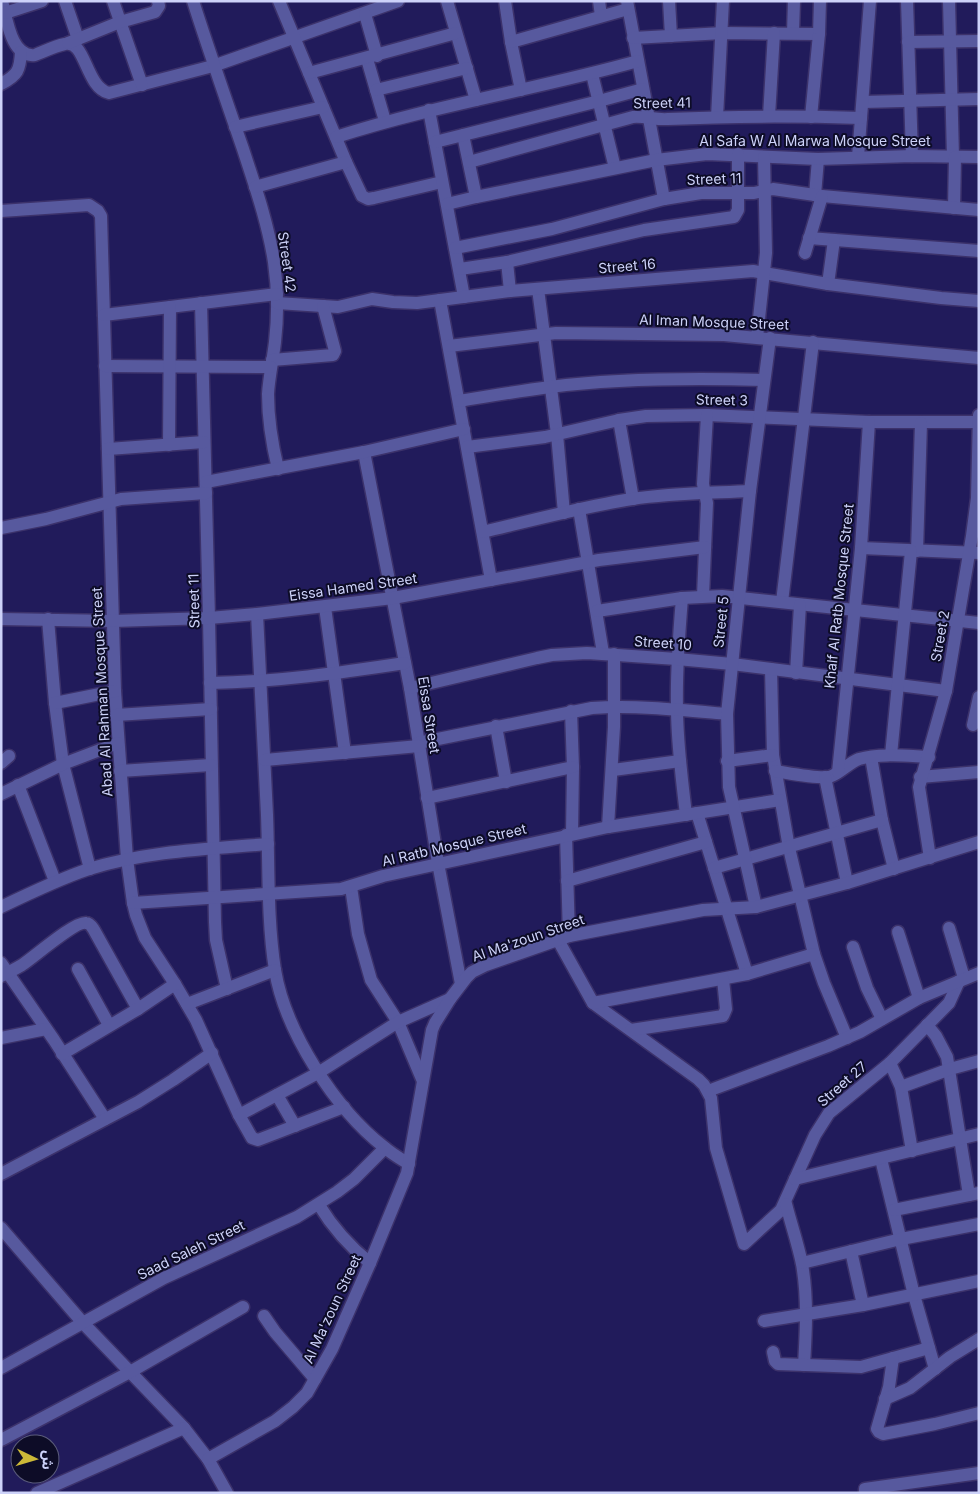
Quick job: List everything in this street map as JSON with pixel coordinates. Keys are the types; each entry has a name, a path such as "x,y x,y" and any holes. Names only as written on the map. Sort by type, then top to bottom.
{"street":[{"path":"42,1 4,7 15,43 21,52 30,56 120,22 155,12 159,6 158,1"},
{"path":"65,1 74,45 95,83 103,91 114,92 213,66 398,1"},
{"path":"113,1 142,85"},
{"name":"Street 42","path":"193,1 213,66 255,187 274,263 278,298 268,392 272,444 278,469"},
{"path":"279,1 362,196 368,199 442,182"},
{"path":"447,1 476,100"},
{"path":"505,1 521,90"},
{"path":"599,1 601,16"},
{"path":"669,1 671,36"},
{"path":"717,117 723,33 723,1"},
{"path":"793,33 794,1"},
{"path":"811,116 819,34 820,1"},
{"path":"858,157 870,1"},
{"path":"907,1 912,156"},
{"path":"949,1 954,208"},
{"path":"511,42 601,16 628,5 664,199"},
{"path":"365,14 376,90 385,121"},
{"path":"634,38 723,33 819,34"},
{"path":"769,116 774,33"},
{"path":"309,73 456,34"},
{"path":"908,42 979,41"},
{"path":"1,84 11,78 20,68 21,52"},
{"path":"336,137 385,121 592,74 638,61"},
{"path":"376,90 467,68"},
{"path":"592,74 615,168"},
{"path":"435,142 599,101 643,88"},
{"path":"863,102 979,99"},
{"path":"235,127 324,107"},
{"path":"429,110 464,297"},
{"name":"Street 41","path":"469,162 633,117 664,119 769,116 861,118"},
{"path":"464,135 476,197"},
{"name":"Al Safa W Al Marwa Mosque Street","path":"447,204 656,160 707,154 818,158 979,157"},
{"path":"460,269 507,262 644,230 734,217 738,210 738,154"},
{"name":"Street 5","path":"756,907 732,808 727,761 726,714 764,380 763,272 766,237 764,157"},
{"path":"805,253 818,196 818,158"},
{"path":"255,187 346,162"},
{"name":"Street 11","path":"455,248 552,229 664,199 701,193 754,193 773,188 818,196 979,210"},
{"name":"Abad Al Rahman Mosque Street","path":"1,211 89,205 98,211 100,216 116,715 127,860 133,903 145,938 187,1004 212,1053 239,1115 252,1138 258,1140 295,1126"},
{"path":"809,238 979,252"},
{"path":"828,284 834,240"},
{"path":"507,262 510,291"},
{"name":"Street 16","path":"104,315 201,303 278,298 338,307 372,299 405,303 510,291 740,272 763,272 828,284 979,301"},
{"path":"538,289 557,434 564,513"},
{"path":"440,300 491,580"},
{"name":"Street 11","path":"201,303 214,898 216,940 227,988"},
{"path":"105,366 272,364 333,355 335,351 323,306"},
{"path":"169,445 170,307"},
{"name":"Al Iman Mosque Street","path":"449,346 543,334 715,335 763,337 979,358"},
{"path":"782,602 813,342"},
{"path":"459,401 551,387 636,380 764,380"},
{"path":"703,596 707,503 703,484 707,415"},
{"name":"Street 3","path":"467,447 557,434 646,416 707,415 869,422 979,422"},
{"name":"Street 2","path":"930,858 919,795 920,777 928,757 946,691 958,621 974,553 979,415"},
{"path":"619,420 633,499"},
{"name":"Khalf Al Ratb Mosque Street","path":"838,772 860,548 869,422"},
{"path":"891,755 914,551 921,423"},
{"path":"1,528 46,519 109,502 206,487 278,469 464,430"},
{"path":"108,449 204,442"},
{"name":"Eissa Street","path":"364,452 410,688 438,863 461,984"},
{"path":"483,532 579,509 633,499 667,495 750,491"},
{"path":"579,509 597,611 608,654 614,706 613,770 608,827"},
{"name":"Eissa Hamed Street","path":"1,619 113,621 209,618 325,607 393,598 588,562 705,547"},
{"path":"860,548 974,553"},
{"path":"597,611 682,598 703,596 739,597 854,611 979,623"},
{"path":"682,598 677,658 680,761 691,814 706,842 747,974"},
{"path":"796,673 800,604"},
{"path":"325,607 345,754"},
{"path":"256,614 275,970 283,1004 318,1073 344,1107 385,1148 410,1164"},
{"path":"48,619 62,764 90,869"},
{"name":"Street 10","path":"410,688 552,655 608,654 677,658 732,664 946,691"},
{"path":"210,683 260,682 334,674 405,663"},
{"path":"771,669 773,755 789,848 814,954 847,1038"},
{"path":"55,703 115,691"},
{"path":"973,725 979,697"},
{"path":"265,760 345,754 419,744 571,711 614,706 726,714"},
{"path":"116,715 211,708"},
{"path":"571,711 573,767 564,938 594,1003 698,1079 708,1091 807,1055 847,1038 919,998 979,973"},
{"path":"496,726 506,782"},
{"path":"1,794 62,764 118,742"},
{"path":"727,761 773,755"},
{"path":"775,771 825,777 838,772 851,762 871,757 891,755 928,757"},
{"path":"871,757 882,820 894,869"},
{"path":"613,770 680,761"},
{"path":"120,771 211,765"},
{"path":"427,798 573,767"},
{"path":"920,777 979,772"},
{"path":"825,777 847,883"},
{"path":"18,785 55,881"},
{"name":"Al Ratb Mosque Street","path":"133,903 332,890 351,887 375,878 438,863 608,827 780,800"},
{"path":"714,868 882,820"},
{"path":"568,881 706,842"},
{"name":"Al Ma'zoun Street","path":"208,1459 275,1421 293,1407 307,1393 332,1349 370,1263 410,1164 422,1080 432,1030 450,999 466,978 479,968 564,938 703,910 756,907 847,883 979,842"},
{"path":"1,907 55,881 90,869 127,860 183,850 268,844"},
{"path":"351,887 358,934 371,980 398,1022 422,1080"},
{"path":"105,1119 46,1029 4,971 33,958 71,928 81,923 86,923 91,925 138,1009"},
{"path":"948,928 961,980"},
{"path":"898,932 919,998"},
{"path":"854,947 867,988 882,1019"},
{"path":"594,1003 747,974 814,954"},
{"path":"78,969 109,1025"},
{"path":"187,1004 275,970"},
{"path":"631,1030 723,1016 726,1009 723,979"},
{"name":"Street 27","path":"708,1091 712,1106 716,1148 744,1244 776,1216 786,1204 795,1178 821,1123 829,1113 890,1063 949,1003 961,980"},
{"path":"62,1054 138,1009 175,984"},
{"path":"239,1115 318,1073 398,1022 450,999"},
{"path":"894,1210 974,1194 960,1139 947,1058 936,1036 927,1025"},
{"path":"1,1038 46,1029"},
{"path":"1,1174 156,1092 212,1053"},
{"path":"901,1087 950,1069 979,1061"},
{"path":"890,1063 901,1087 912,1151"},
{"path":"277,1095 295,1126 344,1107"},
{"path":"795,1178 881,1159 979,1134"},
{"name":"Saad Saleh Street","path":"1,1368 164,1278 319,1205 354,1179 385,1148"},
{"path":"881,1159 914,1294 935,1369"},
{"path":"786,1204 802,1263 806,1315 804,1365"},
{"path":"319,1205 341,1237 370,1263"},
{"path":"802,1263 901,1239 979,1224"},
{"path":"4,1235 19,1247 83,1323 184,1428 208,1459 227,1493"},
{"path":"851,1251 863,1305"},
{"path":"764,1321 863,1305 979,1281"},
{"path":"1,1440 130,1372 243,1307"},
{"path":"264,1316 275,1332 315,1379"},
{"path":"885,1399 910,1388 950,1357 979,1339"},
{"path":"773,1352 778,1364 862,1367 929,1348"},
{"path":"893,1358 877,1429 882,1434 935,1424 979,1412"},
{"path":"37,1493 184,1428"},
{"path":"865,1493 865,1489 979,1472"}]}
